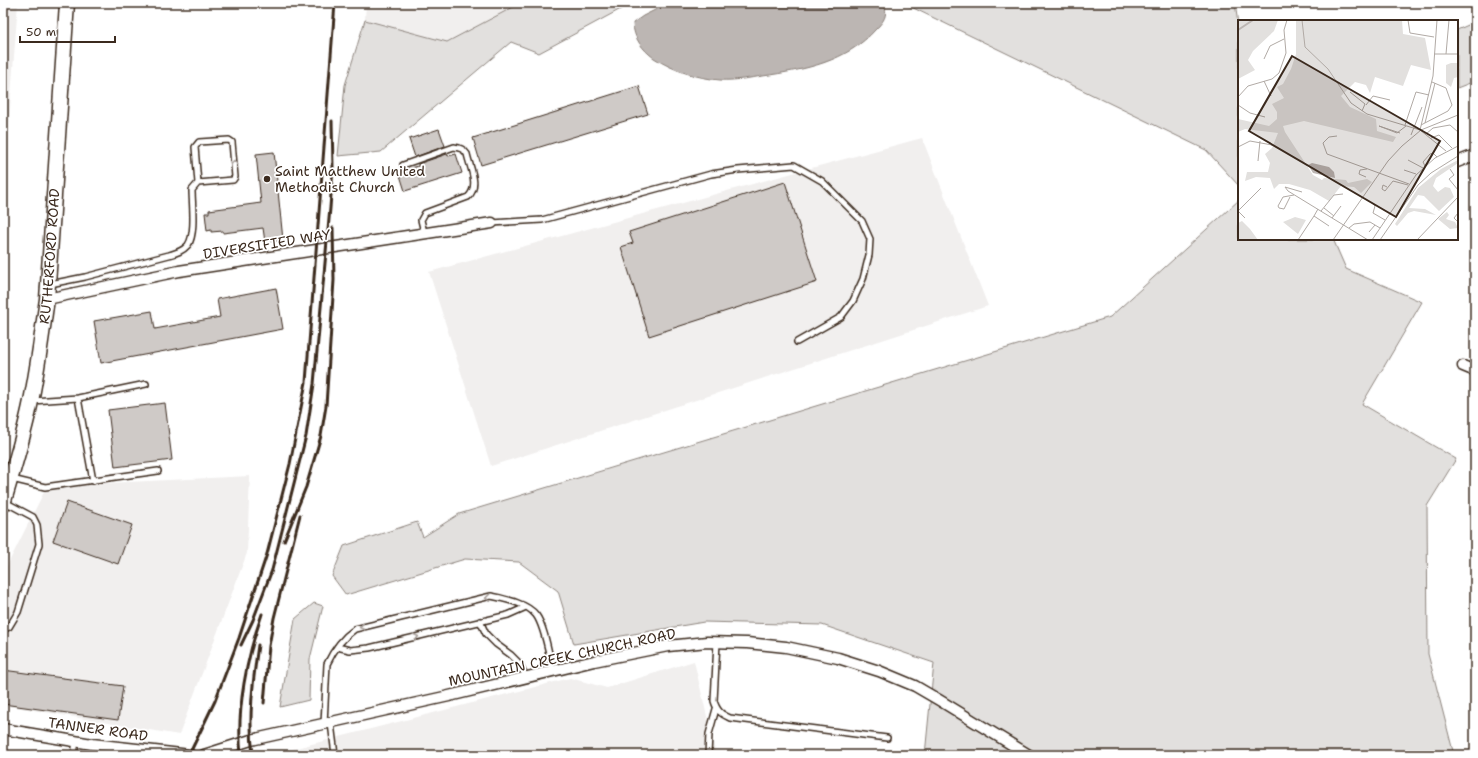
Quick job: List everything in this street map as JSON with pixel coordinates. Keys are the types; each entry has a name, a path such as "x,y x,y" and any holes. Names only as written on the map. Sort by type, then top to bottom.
{"street":[{"name":"RUTHERFORD ROAD","path":"3,503 31,401 49,284 67,3"},
{"path":"1458,162 1475,155"},
{"name":"DIVERSIFIED WAY","path":"47,299 179,271 321,250 424,232 492,223"},
{"path":"1463,366 1475,371"},
{"name":"MOUNTAIN CREEK CHURCH ROAD","path":"204,755 245,742 552,671 668,646 717,642 747,643 786,648 838,658 879,671 915,686 1029,755"},
{"name":"TANNER ROAD","path":"3,729 139,752 190,755"}],"lane":[{"path":"49,284 85,277 169,255 180,251 188,245 192,236 192,190 198,182 197,144 199,142 226,139 232,142 235,177 233,180 198,182"},
{"path":"403,165 454,147 460,148 467,154 474,182 472,193 468,197 425,213 421,220 424,232"},
{"path":"492,223 542,220 712,174 794,165 822,181 862,221 870,239 869,255 863,279 853,301 841,317 797,342"},
{"path":"31,401 78,398 146,384"},
{"path":"78,398 93,481"},
{"path":"11,478 45,487 158,471"},
{"path":"3,503 33,517 37,525 39,544 18,612 10,627 3,630"},
{"path":"335,755 327,724 327,664 344,636 355,629 491,596 503,598 526,606 535,613 541,623 552,671"},
{"path":"337,648 350,650 369,648 508,615 526,606"},
{"path":"480,621 486,634 519,663 526,678"},
{"path":"708,755 709,734 716,709 714,701 717,642"},
{"path":"716,709 722,715 730,718 887,738"},
{"path":"74,755 76,741"}],"shaded area":[{"path":"3,3 18,3 3,202"},
{"path":"366,3 521,3 447,42 365,20"},
{"path":"521,3 632,3 539,53 511,42 381,152 338,156 345,85 365,20 447,42"},
{"path":"669,3 883,3 886,14 876,29 864,40 852,49 824,63 778,74 742,79 720,80 694,76 670,67 654,58 639,43 633,28 633,23 643,16"},
{"path":"903,3 1235,3 1238,24 1238,185 1206,150"},
{"path":"1475,22 1475,81 1458,88 1458,30"},
{"path":"922,138 988,306 491,466 429,272"},
{"path":"1238,201 1238,240 1333,240 1346,269 1422,302 1362,404 1456,459 1427,506 1428,654 1454,755 925,755 934,663 822,625 704,622 574,644 558,591 519,562 465,559 346,595 332,576 344,546 417,522 423,537 459,514 1110,317"},
{"path":"250,476 247,553 179,735 3,705 3,574 47,486"},
{"path":"314,603 323,606 310,659 309,700 280,707 295,619"},
{"path":"694,661 716,755 269,755 570,678 607,688"}],"building":[{"path":"639,86 648,114 481,165 473,138"},
{"path":"439,129 445,146 415,157 409,139"},
{"name":"Saint Matthew United Methodist Church","path":"274,152 283,240 265,242 263,228 223,233 223,231 207,231 205,213 209,213 209,210 261,203 256,154"},
{"path":"447,154 448,156 456,154 462,173 405,191 399,172"},
{"path":"785,182 817,282 649,336 621,247 633,243 629,232"},
{"path":"276,288 283,329 101,363 94,321 152,311 155,329 220,317 217,299"},
{"path":"165,403 172,460 115,467 108,410"},
{"path":"67,502 132,525 118,564 53,541"},
{"path":"3,670 123,686 118,720 3,704"}],"railway":[{"path":"3,22 4,3"},
{"path":"189,755 215,701 239,638 267,554 290,464 306,382 335,3"},
{"path":"241,645 253,620 272,570 306,436 314,384 330,208 333,167 332,121"},
{"path":"284,541 306,487 321,436 326,406 334,280 333,228"},
{"path":"264,703 269,646 274,618 300,515"},
{"path":"241,755 241,702 247,665 262,614"},
{"path":"253,755 251,714 258,645"}],"place":[{"name":"Saint Matthew United Methodist Church","path":"267,179"}]}
